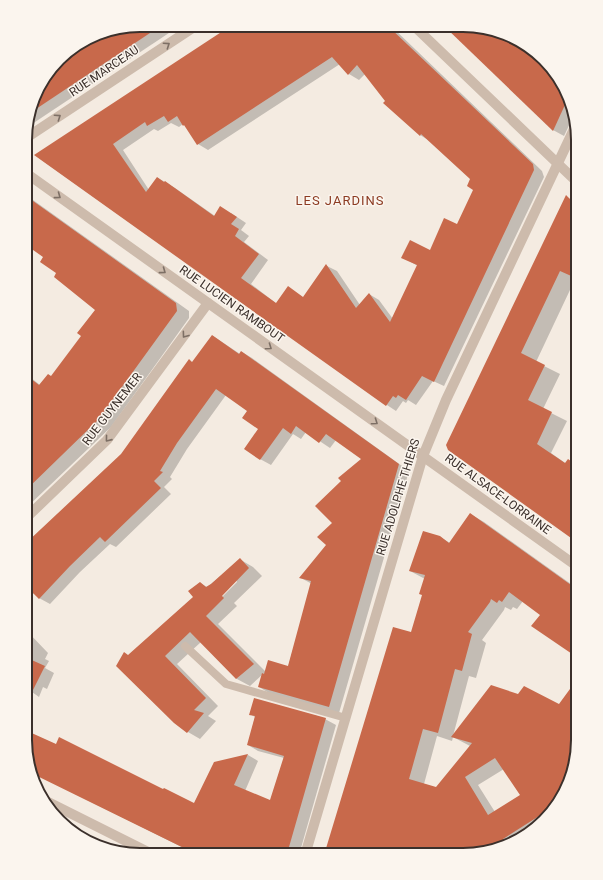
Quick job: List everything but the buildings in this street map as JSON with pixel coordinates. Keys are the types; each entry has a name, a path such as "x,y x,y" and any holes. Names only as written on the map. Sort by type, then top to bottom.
{"street":[{"name":"RUE MARCEAU","path":"32,134 186,32"},
{"path":"420,32 571,176"},
{"name":"RUE ADOLPHE THIERS","path":"308,848 423,456 446,400 571,137"},
{"name":"RUE LUCIEN RAMBOUT","path":"32,177 423,456"},
{"name":"RUE GUYNEMER","path":"32,512 107,440 208,303"},
{"name":"RUE ALSACE-LORRAINE","path":"423,456 571,562"},
{"path":"54,805 140,848"}],"lane":[{"path":"185,646 226,684 346,718"}],"district":[{"name":"LES JARDINS","path":"340,200"}]}
